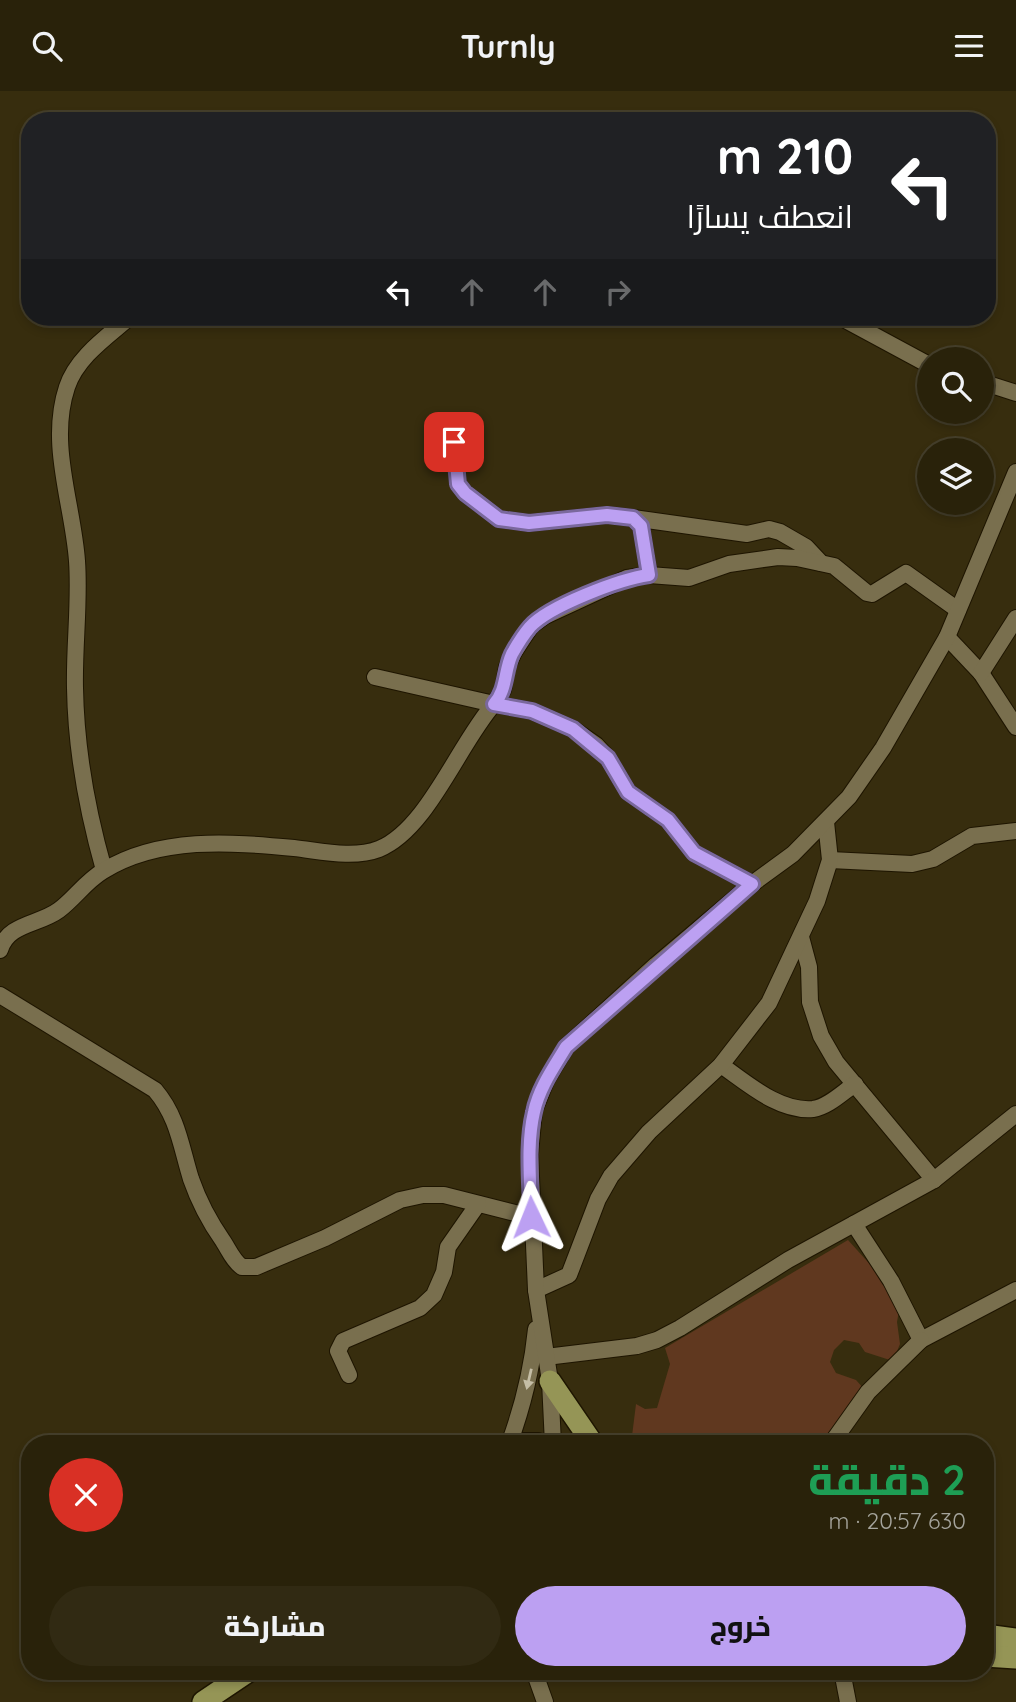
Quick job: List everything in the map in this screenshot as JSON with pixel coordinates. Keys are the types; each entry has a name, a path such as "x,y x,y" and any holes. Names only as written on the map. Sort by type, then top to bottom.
{"main road":[{"path":"550,1381 587,1435"},
{"path":"1002,1645 1016,1674"},
{"path":"203,1702 236,1680"}],"street":[{"path":"104,870 85,801 78,742 75,686 77,565 60,445 67,386 84,358 120,326"},
{"path":"857,326 917,359"},
{"path":"994,386 1016,393"},
{"path":"454,442 458,484 465,493 499,519 529,523 607,515 747,534 769,529 806,547 821,562"},
{"path":"553,1435 550,1381 538,1313 531,1217 530,1154 534,1111 546,1081 566,1047 752,884 793,854 849,797 883,748 947,637 1016,472"},
{"path":"633,518 641,526 649,575"},
{"path":"0,950 6,937 15,929 59,910 87,882 104,870 150,849 171,845 275,846 362,853 395,840 425,808 482,717 503,690 507,667 531,626 545,616 627,578 649,575 689,578 729,563 778,557 834,566 867,593 873,594 902,573 911,575 958,610"},
{"path":"981,673 1016,618"},
{"path":"947,637 981,673 1016,727"},
{"path":"375,677 542,715 573,729 608,758 628,792 668,820 694,853 752,884"},
{"path":"536,1290 569,1275 598,1199 611,1176 649,1132 739,1046 769,1003 817,901 830,860 826,822"},
{"path":"830,860 912,864 933,859 972,836 1016,831"},
{"path":"801,937 809,967 810,1002 821,1036 836,1062 934,1180"},
{"path":"0,995 155,1090 175,1121 184,1145 190,1176 206,1216 235,1261 242,1267 256,1267 325,1238 400,1201 423,1195 444,1195 531,1217"},
{"path":"721,1065 773,1100 796,1107 814,1109 855,1084"},
{"path":"546,1357 637,1346 657,1340 934,1180 1016,1114"},
{"path":"349,1375 338,1351 343,1341 420,1308 434,1295 444,1272 448,1247 478,1204"},
{"path":"854,1224 891,1281 921,1339"},
{"path":"837,1435 862,1399 921,1339 1016,1290"},
{"path":"512,1435 522,1410 532,1368 538,1313"},
{"path":"537,1680 545,1702"},
{"path":"844,1680 848,1702"}],"shaded area":[{"path":"848,1240 885,1281 900,1305 897,1322 900,1344 893,1361 865,1352 859,1343 844,1340 834,1350 830,1362 836,1373 856,1380 865,1390 833,1435 632,1435 636,1404 645,1409 657,1408 670,1364 665,1348"}],"route":[{"path":"454,442 458,484 465,493 499,519 529,523 607,515 633,518 641,526 643,535 649,575 627,578 545,616 531,626 514,652 507,667 503,690 494,704 532,711 553,719 596,745 608,758 628,792 656,809 676,827 694,853 752,884 656,965 566,1047 546,1081 534,1111 530,1154 531,1217"}]}
